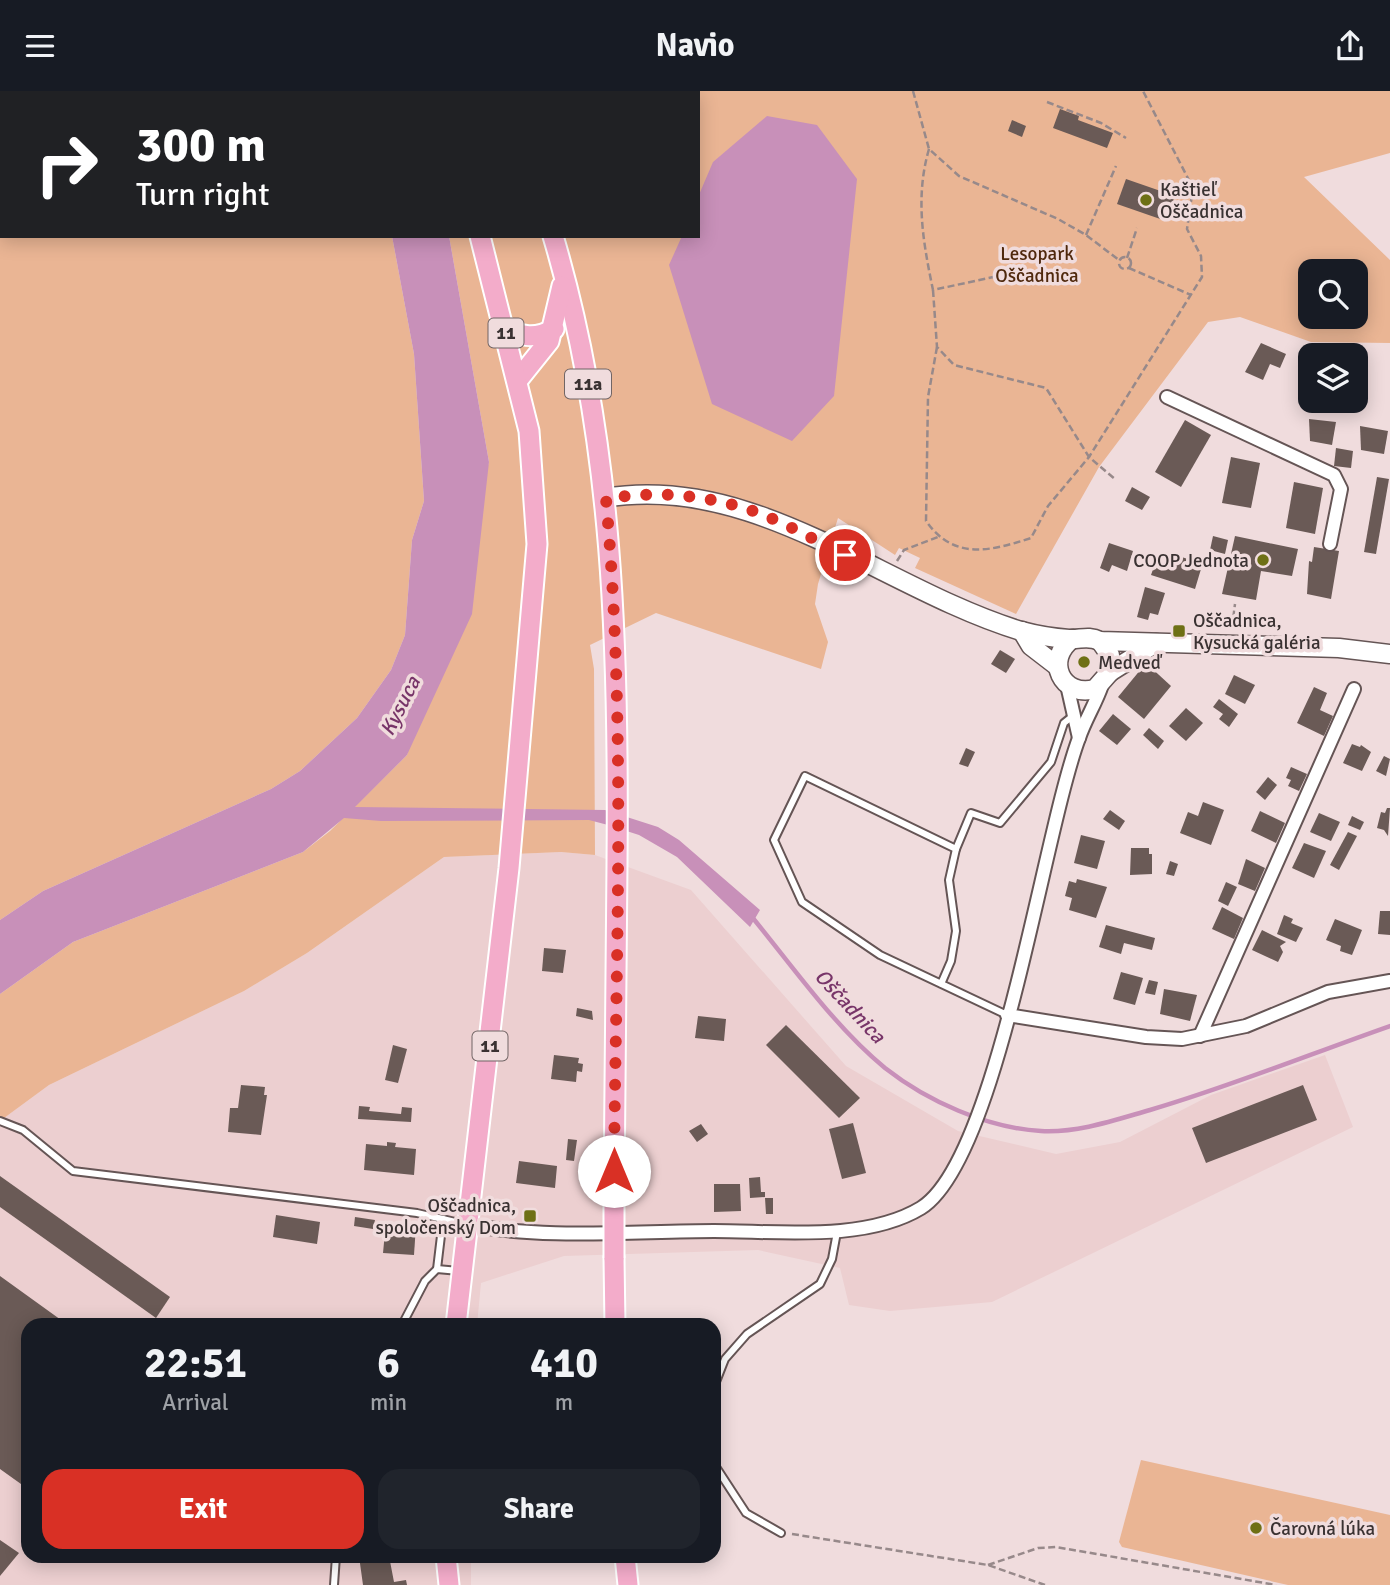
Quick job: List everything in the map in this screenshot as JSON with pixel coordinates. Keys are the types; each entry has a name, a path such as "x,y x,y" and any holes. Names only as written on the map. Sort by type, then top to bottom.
{"main road":[{"name":"11","path":"457,1318 466,1224 491,1046 519,768 537,544 529,431 481,238"},
{"name":"11a","path":"553,238 563,271 588,384 606,499 612,568 618,796 615,1318"},
{"path":"517,381 542,352 554,329 562,294 563,271"},
{"path":"504,326 523,336 534,337 554,329"},
{"path":"447,1563 449,1585"},
{"path":"626,1563 628,1585"}],"street":[{"path":"1167,397 1334,475 1341,489 1330,544"},
{"path":"606,499 635,494 675,496 720,502 757,512 917,590 1022,631 1072,639 1086,637 1100,641 1339,648 1390,653"},
{"path":"1022,631 1031,646 1057,666 1067,685 1079,738"},
{"path":"1057,666 1060,650 1072,639"},
{"path":"466,1224 568,1232 838,1230 889,1222 932,1200 954,1171 974,1127 1007,1015 1079,738 1106,679 1110,655 1100,641"},
{"path":"1067,685 1080,691 1106,679 1156,643"},
{"path":"1200,1036 1354,689"},
{"path":"1007,1015 1146,1037 1182,1039 1246,1026 1328,992 1390,981"}],"lane":[{"path":"941,983 951,961 956,931 949,880 971,813 1000,823 1051,762 1064,723 1074,715"},
{"path":"957,849 805,776 774,840 802,902 880,955 1007,1015"},
{"path":"0,1121 23,1130 73,1171 466,1224"},
{"path":"406,1318 425,1280 437,1269 443,1219"},
{"path":"721,1369 725,1359 747,1334 820,1284 832,1259 838,1230"},
{"path":"437,1269 461,1271"},
{"path":"721,1475 746,1513 781,1533"},
{"path":"334,1585 336,1563"}],"path":[{"path":"913,91 929,149 923,169 920,217 933,290 937,347 928,397 926,521 937,537 964,549 997,549 1031,538 1048,506 1089,457 1202,277 1203,266 1187,229 1193,188 1143,91"},
{"path":"1047,102 1101,123 1126,138"},
{"path":"929,149 959,176 1086,235 1119,260 1121,269 1129,268 1191,295"},
{"path":"1086,235 1116,166"},
{"path":"1129,268 1131,263 1128,258 1137,229"},
{"path":"1119,260 1128,258"},
{"path":"933,290 1007,274"},
{"path":"937,347 954,365 1045,388 1089,457 1116,480"},
{"path":"898,559 904,550 937,537"},
{"path":"1231,631 1235,604"},
{"path":"781,1533 988,1565 1045,1585"},
{"path":"988,1565 1038,1548 1056,1548 1276,1585"}],"shaded area":[{"path":"561,852 595,855 691,890 846,1066 958,1131 1056,1154 1120,1142 1211,1095 1325,1055 1353,1127 992,1302 890,1311 849,1305 840,1268 758,1250 564,1256 481,1283 478,1318 21,1318 21,1563 471,1563 471,1585 0,1585 0,1121 49,1085 244,991 307,953 444,857"}],"green space":[{"name":"Lesopark Oščadnica","path":"700,91 1390,91 1390,153 1304,177 1390,260 1390,343 1311,342 1240,317 1208,322 1099,467 1016,614 915,568 920,558 899,548 895,555 838,518 818,584 815,604 828,642 821,669 656,613 590,645 594,669 595,855 561,852 444,857 307,953 244,991 49,1085 0,1121 0,994 73,942 303,852 330,831 407,755 489,462 449,238 700,238"},
{"path":"0,238 392,238 414,354 424,501 412,540 405,635 391,670 357,718 300,771 271,789 43,891 0,920"},
{"name":"Čarovná lúka","path":"1141,1460 1390,1515 1390,1585 1288,1585 1122,1547 1119,1542"}],"water":[{"path":"767,116 817,125 857,179 834,396 792,441 712,404 669,265 681,238 700,238 700,192 713,162"},
{"name":"Kysuca","path":"392,238 449,238 489,462 472,614 407,755 355,807 605,810 658,827 679,840 760,910 750,927 677,857 639,835 608,825 589,820 381,821 344,818 303,852 73,942 0,994 0,920 43,891 271,789 300,771 357,718 391,670 405,635 412,540 424,501 414,354"}],"building":[{"path":"1060,109 1079,116 1078,120 1113,133 1107,148 1053,128"},
{"path":"1012,120 1026,126 1022,137 1008,131"},
{"name":"Kaštieľ Oščadnica","path":"1126,179 1175,196 1166,221 1117,204"},
{"path":"1261,343 1286,354 1280,368 1270,364 1263,380 1245,372"},
{"path":"1309,419 1336,422 1332,445 1310,441"},
{"path":"1185,420 1211,435 1181,487 1155,472"},
{"path":"1360,426 1388,431 1384,454 1361,450"},
{"path":"1336,448 1353,451 1351,468 1334,466"},
{"path":"1231,457 1260,463 1251,508 1222,503"},
{"path":"1377,477 1389,479 1376,554 1364,552"},
{"path":"1294,482 1323,488 1315,534 1286,528"},
{"path":"1132,487 1150,497 1142,510 1125,501"},
{"path":"1213,536 1228,540 1225,554 1210,550"},
{"name":"COOP Jednota","path":"1235,536 1298,549 1292,576 1261,571 1256,600 1222,594"},
{"path":"1109,543 1133,551 1127,571 1112,565 1109,572 1100,568"},
{"path":"1314,547 1339,551 1331,599 1307,594 1309,561 1312,562"},
{"path":"1169,553 1191,560 1190,565 1201,569 1195,589 1151,575 1158,555 1168,558"},
{"path":"1145,587 1165,593 1158,615 1150,613 1148,620 1137,617"},
{"path":"1000,650 1015,659 1006,673 991,664"},
{"path":"1146,663 1171,686 1144,719 1118,697"},
{"path":"1234,675 1255,685 1245,704 1225,694"},
{"path":"1314,687 1327,693 1320,710 1333,716 1324,736 1297,723"},
{"path":"1219,699 1238,714 1229,727 1219,719 1223,714 1213,707"},
{"path":"1186,708 1203,723 1186,741 1169,726"},
{"path":"1113,714 1131,729 1117,745 1099,731"},
{"path":"1149,728 1164,741 1158,749 1143,735"},
{"path":"1352,744 1361,745 1371,752 1362,771 1343,763"},
{"path":"966,748 975,752 968,767 959,764"},
{"path":"1384,756 1390,759 1386,776 1376,771"},
{"path":"1291,767 1307,774 1299,791 1288,786 1291,780 1286,778"},
{"path":"1268,777 1277,785 1265,800 1256,792"},
{"path":"1203,802 1224,810 1211,845 1180,833 1188,812 1198,816"},
{"path":"1387,808 1390,808 1388,836 1384,830 1377,828 1381,812 1385,813"},
{"path":"1110,810 1125,821 1119,830 1103,819"},
{"path":"1260,811 1285,823 1276,843 1251,831"},
{"path":"1319,813 1340,822 1331,841 1310,832"},
{"path":"1352,816 1364,822 1360,830 1348,825"},
{"path":"1348,832 1357,836 1339,870 1330,865"},
{"path":"1081,835 1105,841 1097,869 1074,863"},
{"path":"1304,843 1326,851 1314,878 1292,868"},
{"path":"1131,848 1149,848 1149,854 1152,854 1152,874 1130,875"},
{"path":"1246,859 1265,868 1255,891 1238,884"},
{"path":"1170,861 1178,864 1174,876 1166,874"},
{"path":"1077,879 1107,887 1096,918 1069,910 1072,898 1065,896 1069,881 1076,883"},
{"path":"1226,882 1237,887 1228,906 1218,901"},
{"path":"1222,907 1243,918 1234,939 1212,929"},
{"path":"1380,911 1390,911 1390,935 1378,934"},
{"path":"1284,915 1293,919 1291,923 1303,928 1296,942 1277,934"},
{"path":"1335,919 1362,930 1352,955 1340,951 1341,946 1326,940"},
{"path":"1106,925 1155,938 1152,950 1124,943 1121,954 1099,947"},
{"path":"1262,930 1286,942 1280,946 1283,952 1278,962 1252,950"},
{"path":"544,948 566,950 563,973 542,971"},
{"path":"1121,972 1143,978 1135,1005 1113,999"},
{"path":"1149,980 1158,982 1155,995 1145,993"},
{"path":"1164,989 1197,995 1190,1021 1160,1014"},
{"path":"577,1008 592,1011 593,1020 576,1016"},
{"path":"698,1016 726,1019 724,1041 695,1038"},
{"path":"786,1025 860,1098 839,1118 766,1045"},
{"path":"393,1045 407,1049 398,1083 385,1080"},
{"path":"554,1055 579,1058 578,1063 583,1064 582,1072 577,1071 576,1082 551,1079"},
{"path":"241,1085 265,1087 264,1095 267,1095 261,1135 228,1132 230,1108 238,1108"},
{"path":"1303,1085 1317,1120 1206,1163 1192,1128"},
{"path":"359,1106 370,1107 369,1111 401,1114 402,1107 412,1108 411,1122 358,1119"},
{"path":"853,1123 866,1173 842,1179 829,1129"},
{"path":"701,1124 708,1134 697,1142 689,1131"},
{"path":"568,1139 577,1140 574,1161 566,1160"},
{"path":"387,1142 396,1143 395,1147 416,1149 414,1175 364,1170 366,1144 387,1146"},
{"path":"519,1161 557,1166 555,1188 516,1183"},
{"path":"0,1176 170,1297 156,1318 0,1207"},
{"path":"760,1177 761,1192 765,1192 765,1197 750,1198 749,1178"},
{"path":"714,1184 740,1184 741,1211 714,1212"},
{"path":"765,1198 773,1198 773,1214 766,1214"},
{"path":"276,1215 320,1222 317,1244 273,1237"},
{"path":"355,1217 375,1220 373,1229 354,1226"},
{"path":"386,1222 416,1225 414,1255 383,1253"},
{"path":"0,1276 58,1318 21,1318 21,1484 0,1469"},
{"path":"0,1540 19,1553 0,1576"},
{"path":"360,1563 390,1563 394,1582 406,1580 407,1585 363,1585"}],"waterway":[{"name":"Oščadnica","path":"752,917 832,1015 866,1052 885,1068 958,1111 1021,1129 1069,1130 1110,1122 1211,1091 1390,1026"}],"place":[{"name":"Kaštieľ Oščadnica","path":"1146,200"},
{"name":"COOP Jednota","path":"1263,560"},
{"name":"Oščadnica, Kysucká galéria","path":"1179,631"},
{"name":"Medveď","path":"1084,662"},
{"name":"Oščadnica, spoločenský Dom","path":"530,1216"},
{"name":"Čarovná lúka","path":"1256,1528"}],"route":[{"path":"614,1171 617,706 612,568 606,499 635,494 720,502 757,512 845,555"}]}
